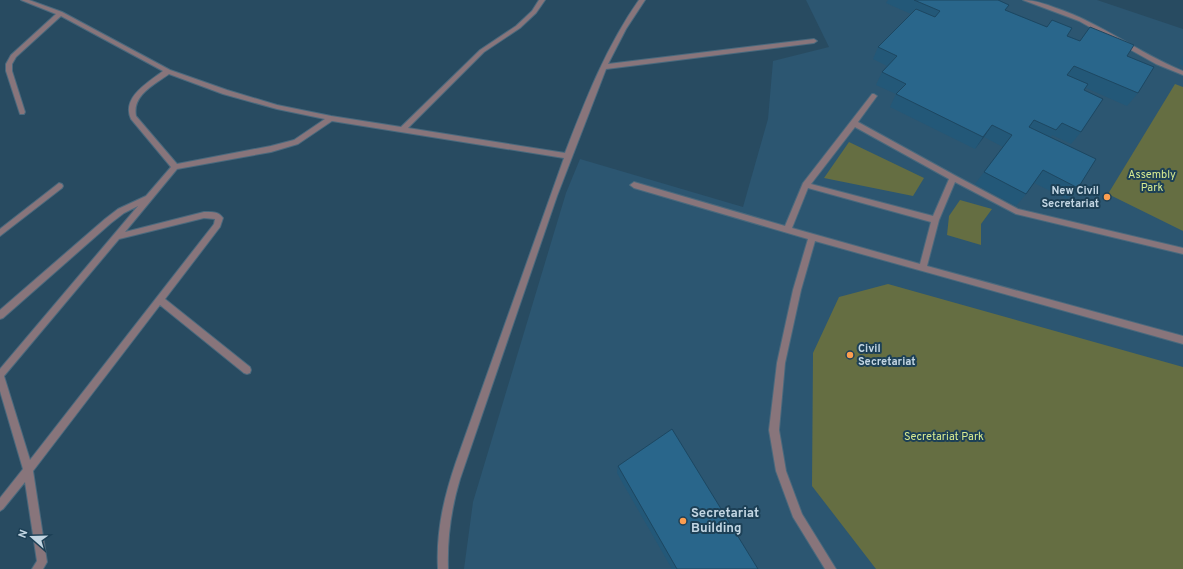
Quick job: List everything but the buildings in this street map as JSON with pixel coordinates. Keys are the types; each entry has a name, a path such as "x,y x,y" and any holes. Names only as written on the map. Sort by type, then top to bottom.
{"street":[{"path":"24,0 60,13 168,71 233,94 277,107 402,130 568,156"},
{"path":"402,130 482,51 518,27 534,12 542,0"},
{"path":"443,569 441,551 448,507 465,452 568,156 602,67 616,39 642,0"},
{"path":"1026,0 1070,14 1110,34 1144,55 1183,73"},
{"path":"22,112 9,71 9,64 13,56 60,13"},
{"path":"602,67 814,42"},
{"path":"168,71 138,95 132,102 130,110 133,118 175,167"},
{"path":"788,229 806,185 874,96"},
{"path":"41,567 28,471 0,376 175,167 271,149 296,142 331,118"},
{"path":"854,123 1016,211 1183,251"},
{"path":"923,268 935,220 953,178"},
{"path":"634,185 812,237 1183,340"},
{"path":"806,185 935,220"},
{"path":"0,233 59,186"},
{"path":"0,315 108,221 121,211 147,199"},
{"path":"0,506 160,300 217,225 219,218 204,215 116,237"},
{"path":"812,237 797,290 781,363 774,430 781,471 798,517 831,569"},
{"path":"160,300 247,370"}],"shaded area":[{"name":"Civil Secretariat","path":"806,0 1097,0 1183,29 1183,569 464,569 473,502 566,193 580,159 743,207 768,119 773,61 829,47"}],"green space":[{"name":"Assembly Park","path":"1175,84 1183,87 1183,231 1108,194"},
{"path":"849,142 924,178 913,196 824,178"},
{"path":"960,200 992,209 981,224 981,245 947,235 949,216"},
{"name":"Secretariat Park","path":"888,284 1183,367 1183,569 876,569 812,486 813,353 839,297"}],"place":[{"name":"New Civil Secretariat","path":"1107,197"},
{"name":"Civil Secretariat","path":"850,355"},
{"name":"Secretariat Building","path":"683,521"}]}
